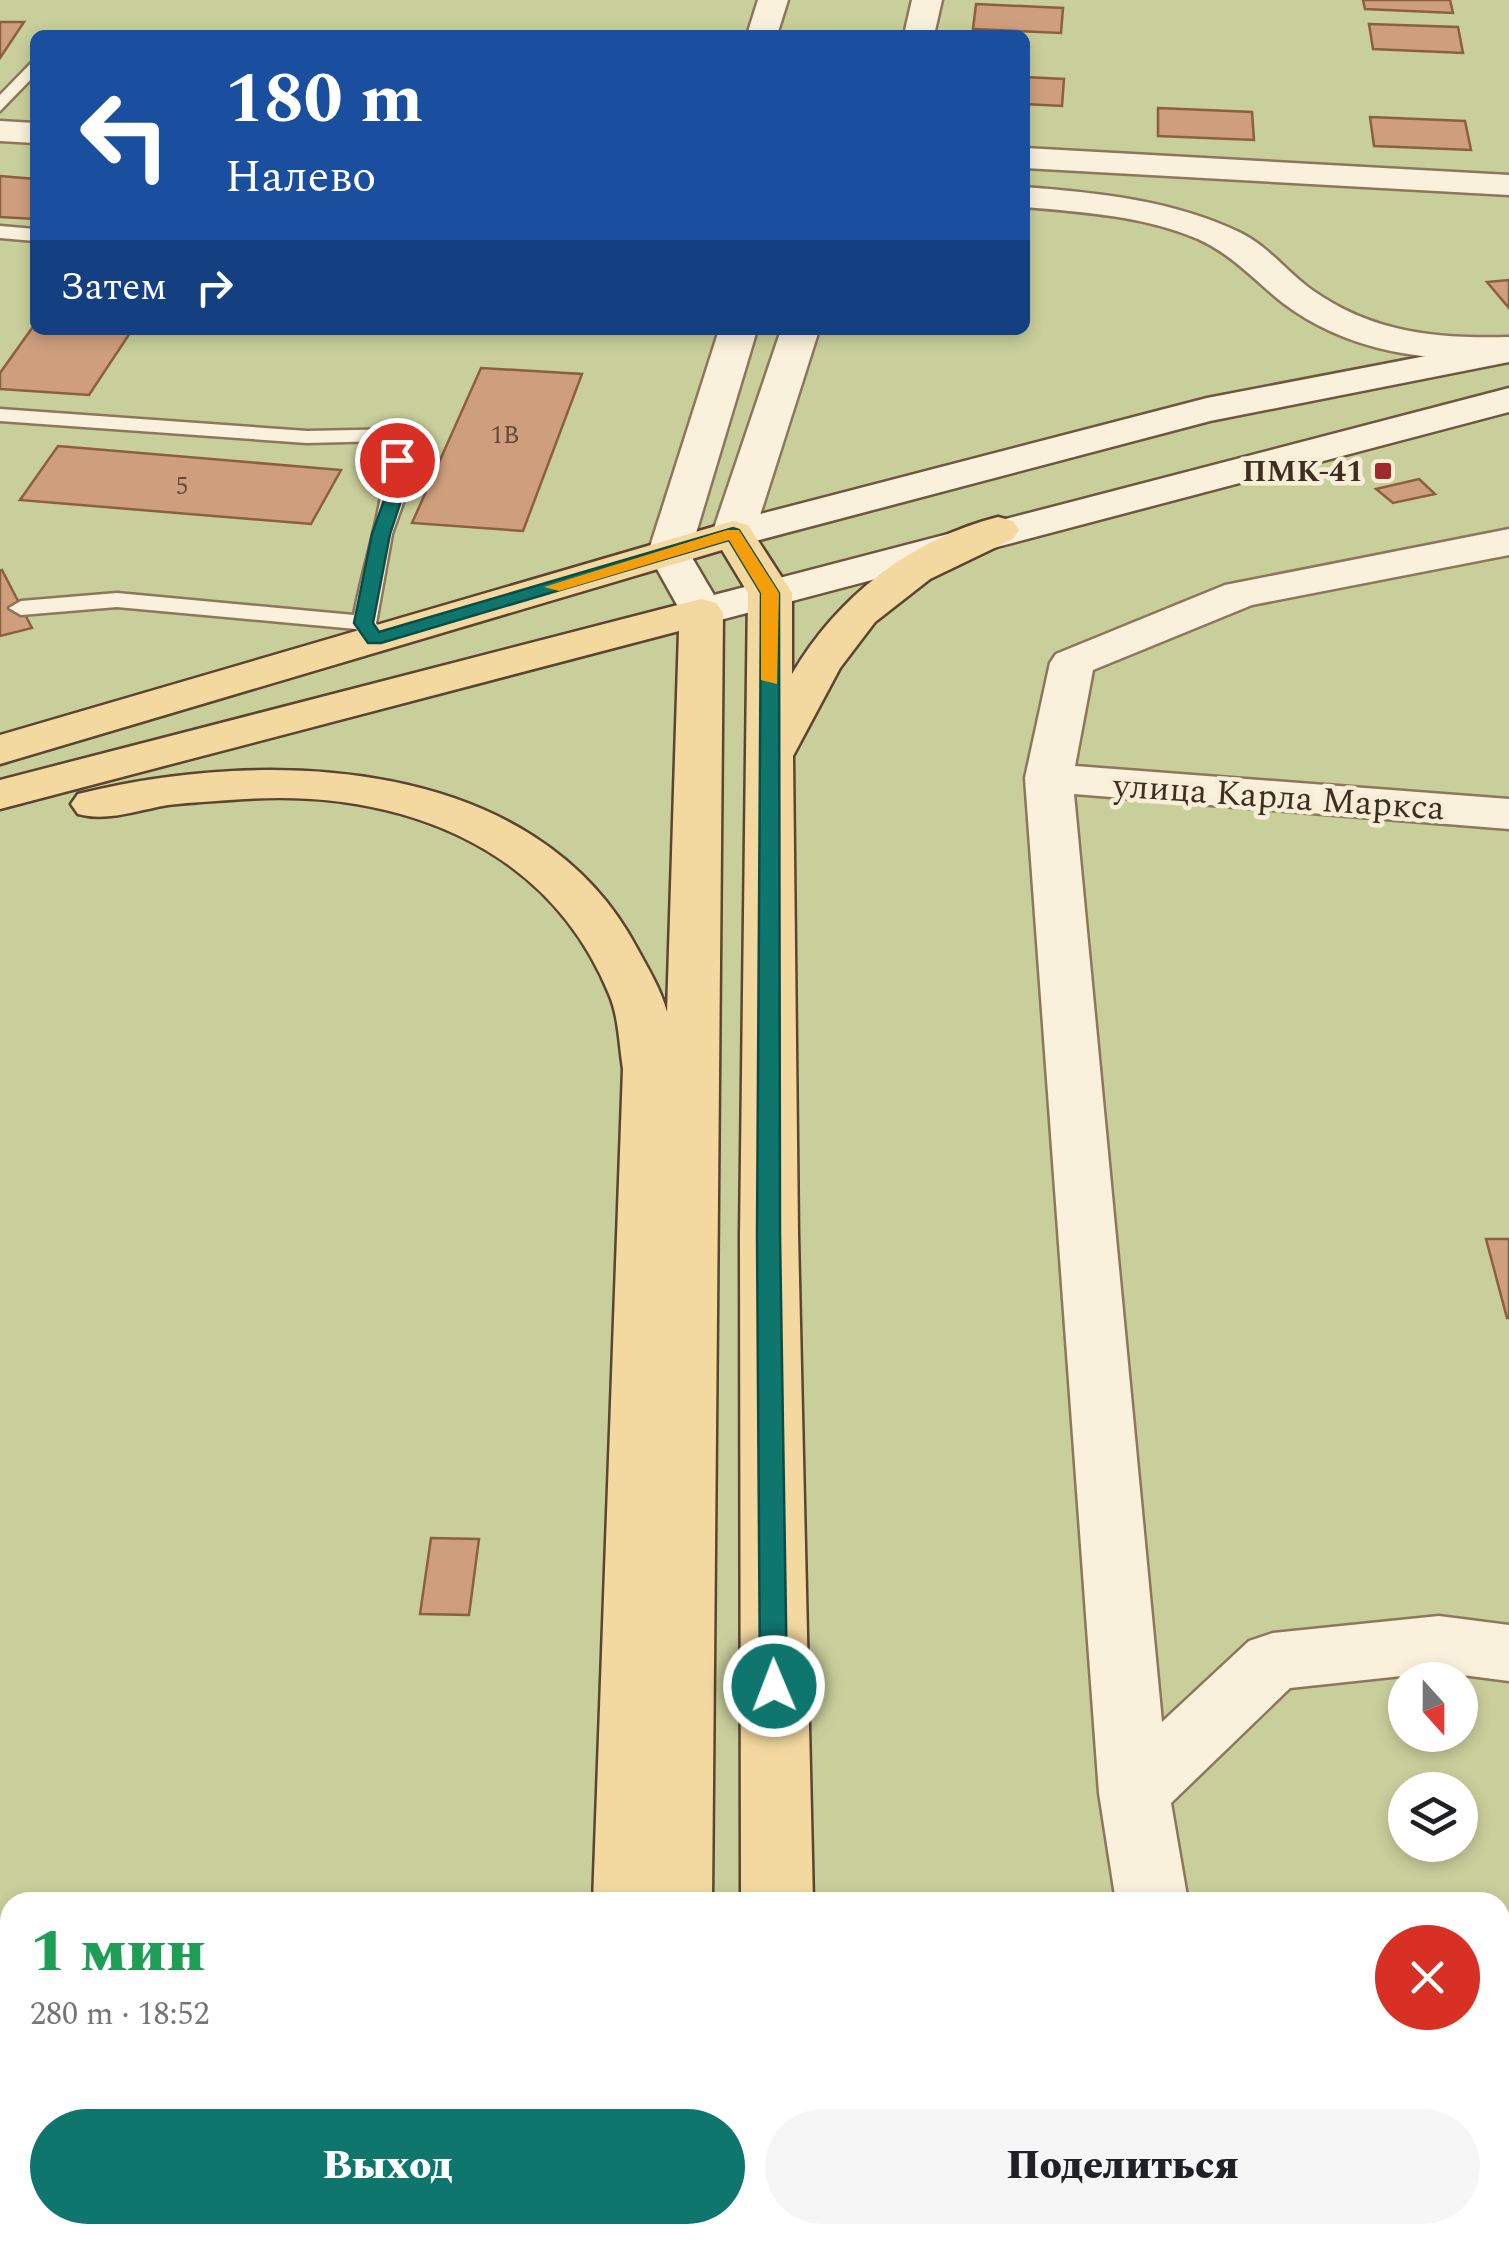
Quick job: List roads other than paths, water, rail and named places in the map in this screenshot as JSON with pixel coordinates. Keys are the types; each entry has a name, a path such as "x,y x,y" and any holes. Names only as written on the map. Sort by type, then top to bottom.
{"main road":[{"path":"770,761 826,650 849,618 928,560 998,530"},
{"path":"0,750 369,631 733,534 770,593 768,1234 777,1892"},
{"path":"0,795 701,612 676,1892"},
{"path":"0,827 154,791 226,784 364,790 427,803 536,856 572,890 601,928 636,995 650,1070 629,1892"}],"street":[{"path":"739,0 772,1 763,30"},
{"path":"920,30 927,0"},
{"path":"0,131 30,133"},
{"path":"1030,158 1509,185"},
{"path":"1030,196 1122,205 1234,243 1296,294 1338,322 1383,342 1448,351 1509,350"},
{"path":"736,335 668,553 701,612 998,530 1509,400"},
{"path":"733,534 798,335"},
{"path":"733,534 1207,410 1509,350"},
{"path":"1150,1892 1134,1792 1049,778 1072,663 1240,594 1509,542"},
{"name":"улица Карла Маркса","path":"1049,778 1509,814"},
{"path":"1134,1792 1273,1661 1439,1644 1509,1653"}],"lane":[{"path":"0,106 30,70"},
{"path":"0,232 30,235"},
{"path":"0,415 307,437 397,434 398,486 381,534 369,631 116,600 21,608"}],"place":[{"name":"ПМК-41","path":"1383,471"}]}
